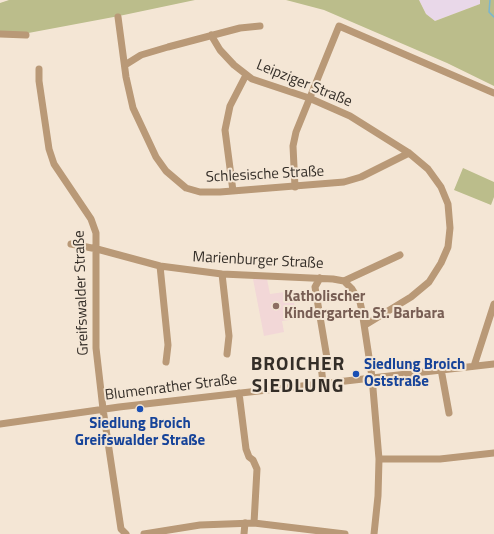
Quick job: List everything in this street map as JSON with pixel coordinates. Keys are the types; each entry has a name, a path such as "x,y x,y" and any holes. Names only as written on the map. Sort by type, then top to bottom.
{"street":[{"name":"Schlesische Straße","path":"118,17 133,108 150,145 166,171 186,188 200,192 233,191 344,182 361,177 409,153"},
{"path":"125,65 141,55 211,35 240,28 260,26"},
{"path":"295,187 294,146 296,132 339,26 494,94"},
{"path":"0,34 26,35"},
{"name":"Leipziger Straße","path":"211,35 220,50 252,79 309,98 350,116 409,153 428,169 441,187 448,204 450,228 448,247 441,263 429,282 411,297 365,325"},
{"name":"Greifswalder Straße","path":"39,69 39,81 49,149 54,164 91,219 96,233 95,324 103,409 121,529 126,534"},
{"path":"233,191 225,130 230,106 246,74"},
{"name":"Marienburger Straße","path":"71,244 97,249 160,266 222,274 320,278 344,281"},
{"path":"374,534 378,496 379,459 372,377 365,325 360,302 352,289 344,281 400,255"},
{"path":"160,266 168,345 166,362"},
{"path":"222,274 229,336 227,354"},
{"path":"320,278 315,286 328,364 321,365 323,383"},
{"path":"474,366 494,304"},
{"name":"Blumenrather Straße","path":"0,424 103,409 494,364"},
{"path":"441,370 449,413"},
{"path":"239,393 246,449 248,457 257,465 254,523"},
{"path":"379,459 440,459 494,453"},
{"path":"244,534 245,523"},
{"path":"145,534 200,525 245,523 254,523 299,531 345,534"}],"shaded area":[{"path":"419,0 480,0 480,4 435,21 426,14"},
{"name":"Katholischer Kindergarten St. Barbara","path":"253,279 267,279 270,294 292,291 297,319 282,321 284,332 264,336"}],"green space":[{"path":"9,0 195,0 23,34 0,33 0,3"},
{"path":"286,0 419,0 426,14 435,21 480,4 480,0 494,0 494,86 447,63 324,10"},
{"path":"463,168 494,182 494,197 491,205 454,190"}],"waterway":[{"path":"490,0 489,12 494,17"}],"place":[{"name":"Katholischer Kindergarten St. Barbara","path":"276,306"},
{"name":"Siedlung Broich Oststraße","path":"356,374"},
{"name":"Siedlung Broich Greifswalder Straße","path":"140,409"}],"district":[{"name":"BROICHER SIEDLUNG","path":"298,376"}]}
